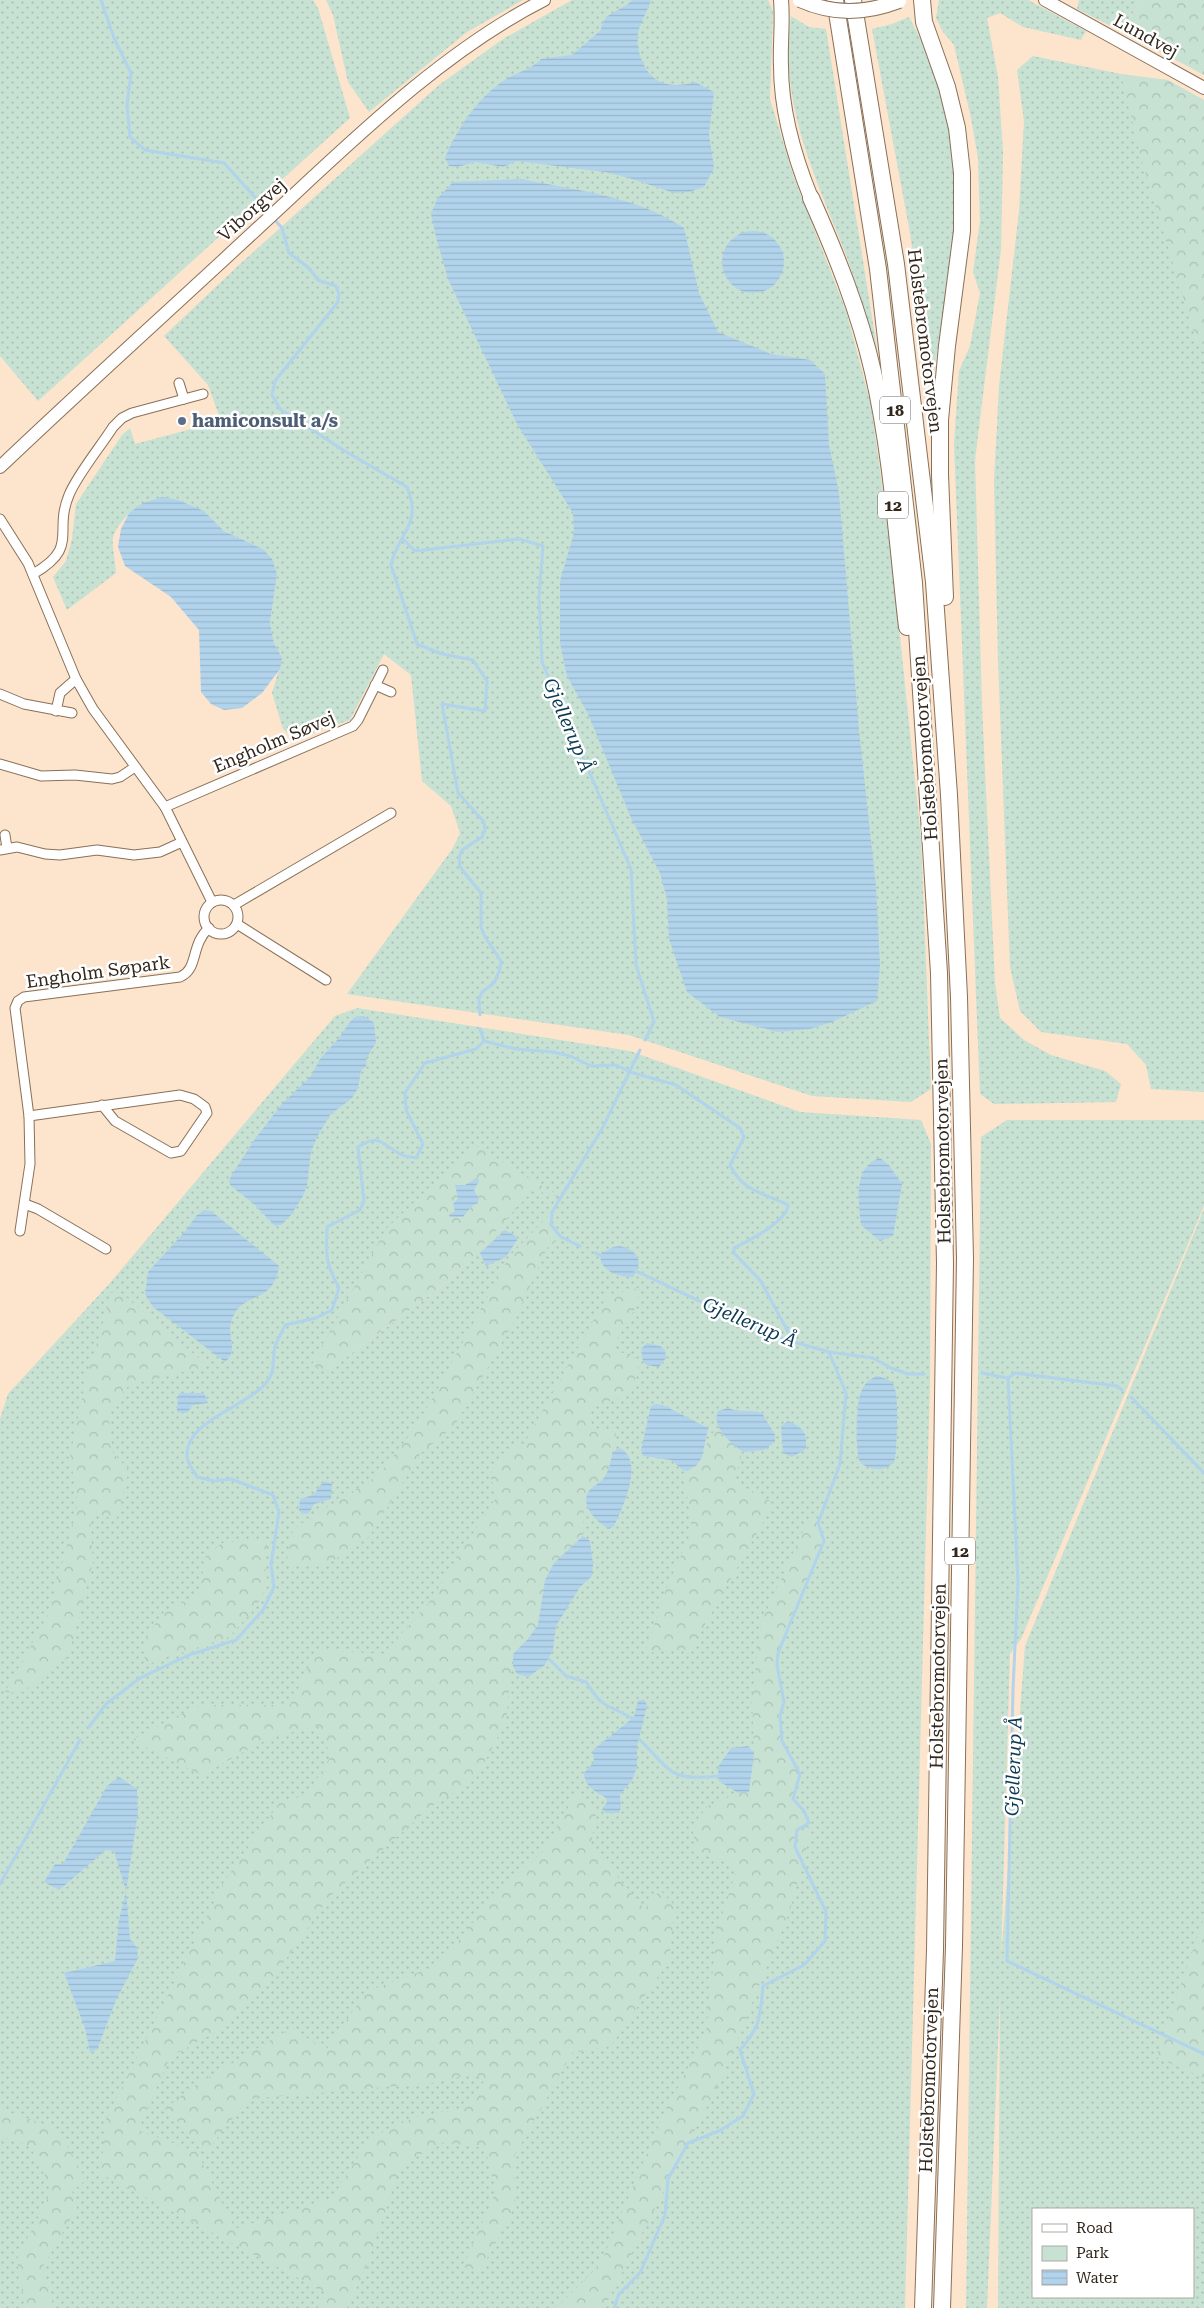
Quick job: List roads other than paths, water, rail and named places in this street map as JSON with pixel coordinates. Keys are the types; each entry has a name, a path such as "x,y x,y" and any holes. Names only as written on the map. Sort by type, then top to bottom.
{"highway":[{"name":"Holstebromotorvejen","path":"835,0 878,269 914,583 931,822 938,973 945,1263 935,1950 923,2308"},
{"name":"Holstebromotorvejen","path":"854,0 886,194 934,582 949,795 959,997 965,1258 954,1936 942,2308"},
{"name":"12","path":"922,0 924,22 947,87 957,128 962,173 962,231 947,346 940,420 940,474 947,636 949,795"},
{"name":"12","path":"811,198 835,252 856,309 875,381 884,429 915,695 922,773 931,822"}],"main road":[{"path":"772,0 781,67"},
{"name":"12","path":"781,0 781,67 784,109 799,168 811,198"},
{"path":"800,0 834,11 856,12 878,9 900,1"}],"street":[{"name":"Viborgvej","path":"0,467 75,395 285,203 435,72 483,36 544,0"},
{"name":"Lundvej","path":"1045,0 1204,88"},
{"path":"179,383 184,399"},
{"path":"33,574 50,564 58,556 69,494 113,427 122,418 132,413 203,394"},
{"path":"0,519 14,539 33,574 76,679 93,708 165,807 212,902"},
{"name":"Engholm Søvej","path":"165,807 353,726 383,670"},
{"path":"56,711 60,693 76,679"},
{"path":"376,685 391,692"},
{"path":"0,694 24,704 72,713"},
{"path":"0,764 41,776 75,775 112,780 120,778 135,767"},
{"path":"234,905 391,813"},
{"path":"5,835 3,849 17,847 45,854 60,855 97,850 140,855 160,852 182,842"},
{"path":"224,899 234,905 239,914 237,924 224,934 213,932 206,924 204,913 212,902 224,899"},
{"path":"237,924 326,980"},
{"name":"Engholm Søpark","path":"20,1230 30,1164 28,1116 15,1008 18,1001 24,997 180,977 187,974 191,968 197,941 209,928"},
{"path":"28,1116 102,1105 180,1095 194,1099 205,1107 207,1113 177,1154 171,1153 115,1121 102,1105"},
{"path":"24,1204 38,1209 106,1248"}],"water":[{"path":"632,0 651,0 640,25 638,36 641,59 649,73 665,84 678,85 695,82 714,92 709,134 714,168 704,187 689,192 674,193 605,172 517,161 503,167 476,162 457,167 449,166 445,158 456,136 469,114 486,95 505,80 533,66 541,59 572,55 601,30 602,24 609,15"},
{"path":"522,179 585,191 626,202 666,217 684,228 699,293 718,332 771,354 810,360 825,374 829,445 839,493 859,730 876,887 880,965 877,1001 832,1022 810,1029 778,1032 720,1017 687,992 669,939 667,899 660,873 631,818 588,714 567,676 560,643 560,581 574,533 573,513 517,424 448,279 431,214 437,199 453,182"},
{"path":"747,231 759,231 775,240 782,250 784,262 782,274 775,284 759,293 747,293 736,288 727,279 722,268 722,256 727,245 736,236"},
{"path":"162,497 178,500 204,511 224,531 263,549 272,559 277,574 270,623 274,643 282,658 280,669 262,693 242,708 224,710 211,704 201,692 199,630 171,597 125,566 118,547 121,529 129,513 143,503"},
{"path":"364,1016 374,1023 376,1043 367,1057 366,1066 361,1071 358,1088 352,1098 330,1115 317,1137 311,1152 307,1185 303,1196 291,1215 281,1225 275,1226 254,1204 231,1186 229,1182 231,1176 255,1139 281,1105 311,1076 320,1059 339,1038 349,1023 355,1017"},
{"path":"880,1158 889,1165 902,1184 893,1236 880,1241 861,1225 859,1186 865,1169"},
{"path":"477,1178 479,1181 474,1190 478,1197 478,1203 472,1206 463,1217 450,1217 449,1215 455,1211 453,1204 458,1198 455,1185 465,1185"},
{"path":"204,1210 211,1211 279,1266 276,1279 270,1287 264,1293 242,1305 236,1312 230,1327 231,1353 225,1362 153,1307 145,1294 148,1272 188,1228 196,1216"},
{"path":"505,1230 517,1237 517,1240 506,1257 486,1266 480,1253"},
{"path":"620,1246 631,1251 637,1257 638,1266 633,1277 611,1272 602,1264 601,1254 613,1247"},
{"path":"647,1343 660,1346 665,1350 666,1358 659,1367 647,1365 643,1362 641,1349"},
{"path":"877,1376 891,1382 896,1391 897,1433 895,1459 892,1464 888,1467 873,1469 860,1462 858,1456 857,1416 861,1392 867,1382"},
{"path":"180,1393 204,1393 208,1403 193,1405 187,1413 177,1412 178,1396"},
{"path":"656,1404 663,1405 708,1428 702,1457 697,1465 687,1471 671,1460 643,1456 641,1450 651,1406"},
{"path":"728,1408 762,1413 775,1435 775,1442 764,1450 743,1452 724,1434 717,1423 718,1411"},
{"path":"788,1421 801,1428 806,1438 806,1449 792,1457 783,1453 781,1426"},
{"path":"619,1448 627,1454 631,1462 630,1485 614,1526 609,1529 595,1518 586,1502 589,1491 604,1478 609,1469 613,1452"},
{"path":"325,1481 332,1484 331,1499 314,1504 309,1513 304,1514 299,1511 300,1499 315,1493"},
{"path":"583,1536 590,1541 593,1564 592,1576 580,1587 556,1626 553,1650 545,1665 528,1677 517,1674 513,1666 513,1654 528,1639 538,1625 545,1580 554,1563"},
{"path":"644,1699 647,1705 637,1747 637,1767 632,1780 620,1795 621,1807 619,1813 606,1813 602,1809 607,1802 606,1798 588,1785 584,1773 594,1762 593,1750 634,1717 638,1701"},
{"path":"748,1746 754,1753 749,1792 738,1793 719,1781 718,1767 731,1748"},
{"path":"119,1777 137,1789 138,1812 126,1891 114,1851 106,1850 59,1890 44,1882 55,1864 63,1864 107,1786"},
{"path":"126,1891 130,1939 137,1948 138,1958 116,2000 97,2050 90,2052 85,2028 64,1973 115,1961 119,1920"}],"waterway":[{"path":"101,0 114,38 131,73 127,105 130,137 145,150 224,163 269,213"},
{"path":"273,218 282,228 289,253 309,268 318,280 336,286 339,294 338,302 275,381 272,395 280,409 343,450 407,487 411,500 411,520 394,554 391,565 417,644 442,654 473,660 487,681 485,711 442,704 458,793 484,822 485,830 482,837 462,850 459,858 460,867 481,893 481,927 485,937 501,961 494,983 482,992 479,999 480,1015"},
{"name":"Gjellerup Å","path":"403,539 415,551 519,539 543,546 539,597 542,662 631,869 636,965 654,1022 645,1040"},
{"path":"89,1727 106,1704 140,1678 189,1655 236,1640 263,1610 274,1587 271,1564 279,1512 273,1495 231,1479 214,1481 197,1477 187,1459 189,1444 196,1433 206,1424 257,1392 266,1383 272,1370 275,1346 285,1325 316,1318 332,1310 339,1288 327,1259 327,1227 360,1210 364,1201 358,1147 376,1140 402,1155 416,1158 423,1144 406,1110 405,1093 425,1063 476,1049 484,1041 480,1029"},
{"path":"484,1041 516,1049 553,1052 570,1056 591,1066 616,1065 630,1072 676,1085 740,1128 744,1137 730,1165 735,1174 748,1187 788,1205 781,1218 757,1236 734,1248 734,1253 760,1280 793,1341"},
{"name":"Gjellerup Å","path":"580,1246 561,1237 551,1225 552,1212 603,1127 640,1050"},
{"path":"595,1253 603,1256"},
{"name":"Gjellerup Å","path":"634,1270 773,1336 829,1352 873,1358 891,1368 908,1374 924,1374"},
{"path":"614,2308 619,2294 640,2273 665,2215 668,2179 688,2143 719,2131 743,2116 754,2094 740,2050 756,2027 763,1986 804,1965 825,1941 826,1912 795,1847 797,1830 809,1823 804,1811 793,1799 800,1774 782,1741 780,1716 784,1702 777,1665 778,1653 824,1541 818,1523 840,1464 846,1393 829,1352"},
{"name":"Gjellerup Å","path":"982,1373 1008,1378"},
{"path":"1008,1378 1015,1373 1117,1386 1122,1390"},
{"name":"Gjellerup Å","path":"1008,1378 1018,1582 1013,1689 1007,1961 1204,2054"},
{"path":"1131,1397 1204,1473"},
{"path":"549,1659 566,1676 586,1682 598,1699 606,1705 632,1718"},
{"path":"639,1739 665,1766 680,1775 689,1777 719,1776"},
{"path":"0,1884 80,1740"}],"place":[{"name":"hamiconsult a/s","path":"182,421"}]}
